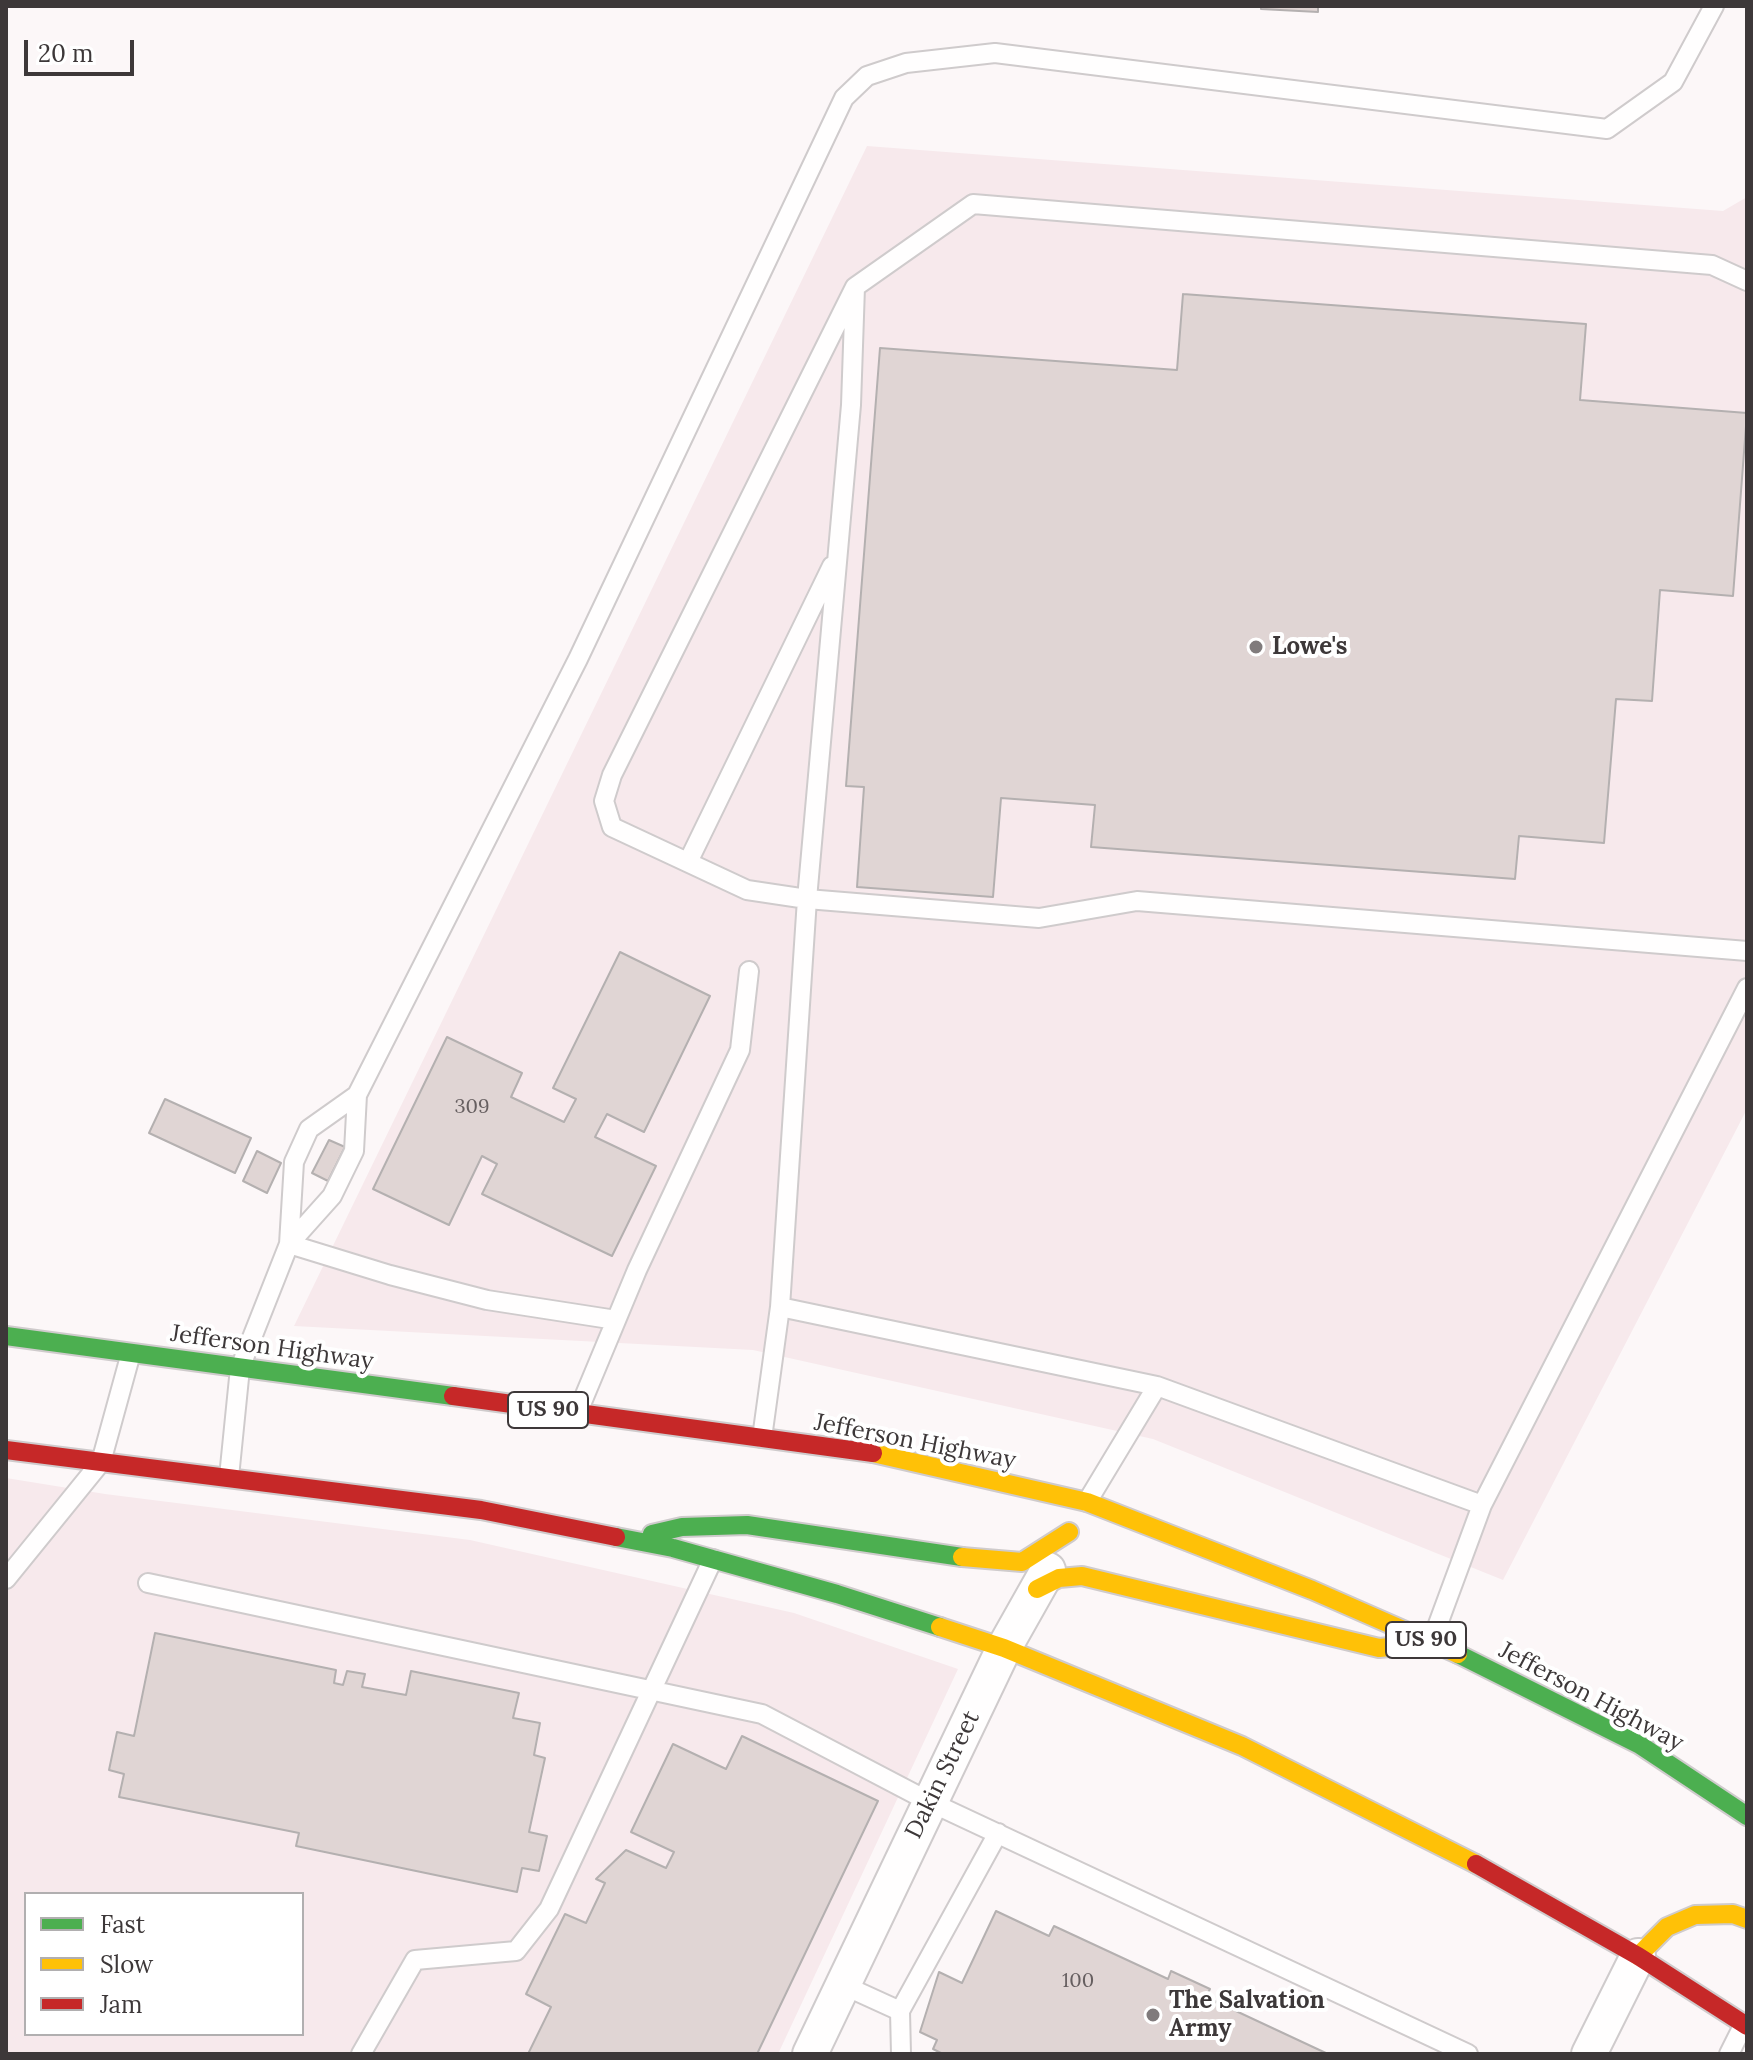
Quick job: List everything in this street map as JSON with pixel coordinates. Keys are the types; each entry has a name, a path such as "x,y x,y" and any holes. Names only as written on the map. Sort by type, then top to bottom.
{"main road":[{"name":"Jefferson Highway","path":"6,1336 874,1453 1087,1502 1312,1590 1431,1643 1640,1745 1747,1816"},
{"path":"6,1450 481,1510 713,1559 837,1594 1004,1648 1242,1746 1449,1849 1638,1956 1746,2025"},
{"path":"630,1540 682,1527 747,1525 975,1559 1022,1562 1069,1532"},
{"path":"1037,1589 1059,1578 1082,1576 1379,1648 1431,1643"},
{"path":"1638,1956 1667,1927 1695,1915 1733,1914 1747,1919"}],"street":[{"name":"Dakin Street","path":"810,2054 1004,1648 1087,1502"},
{"path":"1589,2054 1638,1956"}],"lane":[{"path":"289,1244 332,1196 354,1151 357,1095 578,659 844,98 867,76 906,63 995,53 1607,129 1673,82 1714,6"},
{"path":"1747,281 1712,265 973,204 855,287 612,775 604,801 612,827 747,890 807,899 1039,918 1137,901 1747,951"},
{"path":"762,1438 780,1307 807,899 851,405 855,287"},
{"path":"688,862 838,555"},
{"path":"577,1414 637,1270 740,1050 749,971"},
{"path":"1431,1643 1482,1505 1747,988"},
{"path":"229,1477 240,1368 289,1244 294,1162 309,1129 357,1095"},
{"path":"289,1244 487,1300 616,1320"},
{"path":"780,1307 1157,1386 1482,1505"},
{"path":"6,1579 101,1462 131,1353"},
{"path":"1087,1502 1157,1386"},
{"path":"361,2054 415,1960 516,1951 549,1909 713,1559"},
{"path":"148,1583 762,1714 930,1802 1459,2052"},
{"path":"901,2054 900,2011 998,1833"},
{"path":"843,1985 900,2011"},
{"path":"1729,2054 1746,2025"}],"shaded area":[{"path":"867,146 1723,211 1747,197 1747,1109 1503,1580 1153,1439 753,1350 294,1326"},
{"path":"6,1478 105,1494 470,1540 794,1613 958,1669 778,2054 6,2054"}],"building":[{"path":"1261,6 1318,6 1318,12 1261,9"},
{"name":"Lowe's","path":"1183,294 1586,324 1580,400 1747,413 1733,596 1660,590 1652,701 1616,699 1604,843 1519,836 1515,879 1091,847 1095,805 1001,798 993,897 857,887 864,787 846,786 880,348 1177,370"},
{"path":"620,952 710,996 644,1132 607,1114 595,1137 656,1166 612,1256 482,1194 497,1164 482,1156 449,1225 373,1189 447,1037 522,1073 511,1097 564,1122 576,1099 553,1088"},
{"path":"165,1099 251,1138 235,1173 149,1133"},
{"path":"329,1140 345,1147 328,1181 312,1173"},
{"path":"257,1151 281,1163 267,1193 243,1181"},
{"path":"155,1633 336,1670 334,1683 343,1685 347,1671 365,1674 362,1687 406,1695 411,1671 519,1693 513,1718 540,1723 534,1755 545,1758 529,1832 547,1836 539,1871 522,1868 517,1892 296,1846 299,1833 119,1797 124,1774 109,1770 117,1732 134,1736"},
{"path":"742,1736 878,1801 757,2054 528,2054 551,2007 526,1994 565,1914 586,1923 605,1883 596,1879 626,1850 666,1868 674,1852 631,1832 673,1744 726,1769"},
{"path":"996,1911 1049,1936 1054,1926 1168,1979 1171,1971 1210,1989 1206,1997 1328,2054 943,2054 933,2049 937,2040 920,2032 939,1972 962,1983"}],"traffic: fast":[{"path":"6,1336 453,1396"},
{"path":"652,1534 682,1527 747,1525 962,1557"},
{"path":"616,1537 673,1548 837,1594 940,1627"},
{"path":"1458,1654 1640,1745 1747,1816"}],"traffic: slow":[{"path":"873,1453 1087,1502 1312,1590 1458,1654"},
{"path":"962,1557 1022,1562 1069,1532"},
{"path":"1037,1589 1059,1578 1082,1576 1379,1648 1412,1645"},
{"path":"940,1627 1004,1648 1242,1746 1476,1864"},
{"path":"1638,1956 1667,1927 1695,1915 1733,1914 1747,1919"}],"traffic: jam":[{"path":"453,1396 873,1453"},
{"path":"6,1450 481,1510 616,1537"},
{"path":"1476,1864 1638,1956 1747,2026"}],"place":[{"name":"Lowe's","path":"1256,647"},
{"name":"The Salvation Army","path":"1153,2015"}]}
